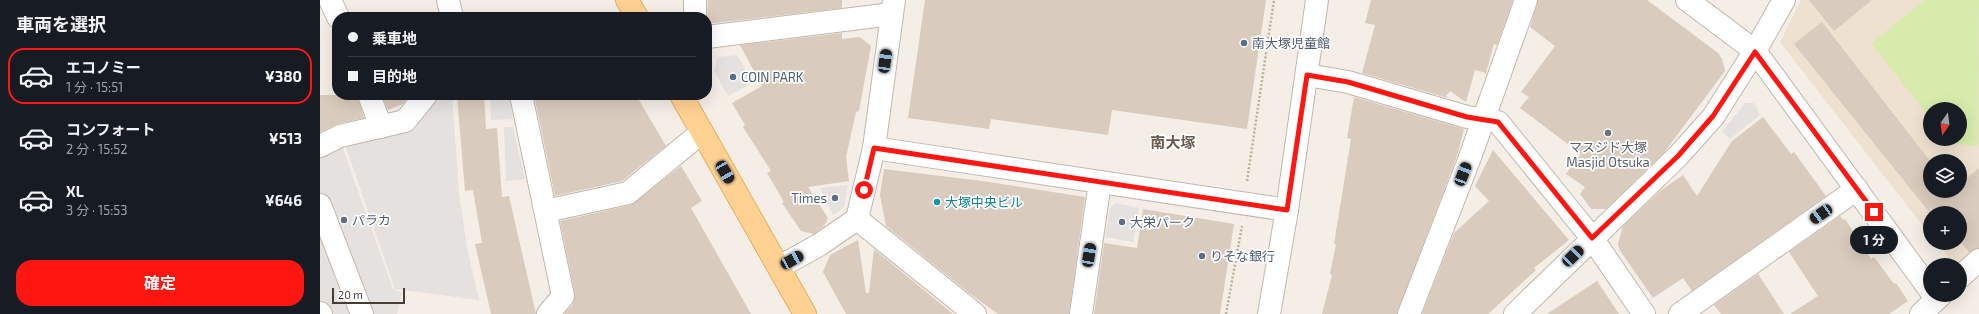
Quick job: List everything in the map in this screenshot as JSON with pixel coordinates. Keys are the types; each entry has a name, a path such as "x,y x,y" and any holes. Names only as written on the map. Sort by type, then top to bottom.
{"main road":[{"path":"627,0 634,12"},
{"path":"684,100 779,267 804,314"}],"street":[{"path":"330,0 336,12"},
{"path":"448,0 451,12"},
{"path":"695,0 696,12"},
{"path":"1269,314 1287,210 1317,0"},
{"path":"1409,314 1484,120 1526,0"},
{"path":"1686,0 1755,52 1858,189 1923,280"},
{"path":"1515,314 1678,156 1713,116 1755,52 1784,0"},
{"path":"712,36 893,7 874,148 857,219 819,244 779,267"},
{"path":"1307,75 1348,82 1467,117 1498,122 1592,238 1644,314"},
{"path":"371,100 381,126"},
{"path":"320,146 340,136 405,121 422,100"},
{"path":"522,100 563,296 548,314"},
{"path":"546,211 628,193 702,132"},
{"path":"874,148 1287,210"},
{"path":"1081,314 1100,182"},
{"path":"1680,314 1858,189"},
{"path":"320,205 362,314"},
{"path":"857,219 975,314"},
{"path":"1967,271 1979,260"},
{"path":"1921,314 1934,302"}],"path":[{"path":"1226,314 1245,204 1274,0"}],"shaded area":[{"path":"1801,0 1979,0 1979,245 1964,258 1949,258 1942,250 1967,250 1967,206 1923,206 1923,226 1780,42"},
{"name":"COIN PARK","path":"737,55 753,83 728,96 714,71 718,57"},
{"path":"423,100 452,100 459,193 467,248 479,300 395,289 344,142"},
{"path":"490,100 510,100 513,119 491,120"},
{"path":"1745,103 1754,103 1760,115 1730,139 1722,132"},
{"path":"504,127 513,127 525,179 506,181"},
{"name":"パラカ","path":"341,143 393,289 402,293 397,314 334,314 320,303 320,151"},
{"name":"Times","path":"848,185 844,207 833,215 820,188"},
{"name":"大栄パーク","path":"1116,203 1139,208 1133,242 1105,237 1110,208"}],"green space":[{"path":"1925,0 1979,0 1978,146 1967,145 1967,102 1923,102 1923,109 1871,43"}],"building":[{"path":"708,0 842,0 842,8 712,23 712,12 708,12"},
{"path":"925,0 1266,0 1247,129 1112,110 1108,135 991,119 989,129 908,118"},
{"path":"1371,0 1513,0 1497,45 1494,44 1486,73 1475,70 1466,102 1450,91 1446,96 1448,98 1362,73 1375,25 1365,23"},
{"path":"1538,0 1647,0 1718,53 1722,59 1725,71 1663,154 1606,209 1591,209 1580,194 1585,187 1566,174 1581,154 1520,108 1529,97 1521,92 1555,46 1530,27"},
{"path":"1809,0 1872,0 1834,31"},
{"path":"1822,22 1925,154 1923,154 1923,198 1967,198 1967,178 1979,168 1979,248 1969,252 1967,250 1967,206 1924,206 1794,44"},
{"path":"842,33 842,39 860,37 871,46 859,111 856,112 846,157 849,181 808,187 828,218 824,226 814,234 801,231 782,203 784,202 767,173 771,171 743,127 745,125 732,103 762,86 740,45"},
{"path":"320,95 332,95 332,100 359,100 364,118 337,124 320,132"},
{"path":"1354,97 1464,129 1457,156 1397,314 1322,314 1332,275 1330,274 1336,244 1334,244 1351,139 1347,138"},
{"path":"384,100 406,100 403,104 388,110"},
{"path":"457,100 484,100 486,129 497,128 502,197 509,196 536,314 491,314 475,244 482,243 473,190 465,191"},
{"path":"535,100 639,100 666,146 622,181 555,196"},
{"path":"1763,117 1791,154 1794,152 1826,196 1692,291 1683,278 1653,298 1619,249 1618,243 1623,226 1660,191 1683,175 1697,196 1732,141"},
{"path":"1493,150 1569,240 1534,268 1536,270 1488,314 1422,314 1454,233 1489,201 1475,186"},
{"path":"681,166 702,201 691,208 751,314 564,314 573,304 575,294 560,221 631,205"},
{"path":"884,169 982,181 1085,197 1069,314 998,314 969,293 886,226 880,195"},
{"path":"1143,209 1234,224 1220,314 1094,314 1104,243 1137,248"},
{"path":"1840,216 1843,220 1845,219 1871,259 1874,257 1894,284 1896,283 1908,301 1889,314 1790,314 1818,296 1789,252"},
{"path":"858,240 866,293 869,293 874,249 953,314 846,314 823,272 830,255"},
{"path":"1758,274 1784,314 1721,314 1714,305"},
{"path":"1597,281 1619,314 1547,314"}],"place":[{"name":"南大塚児童館","path":"1244,43"},
{"name":"COIN PARK","path":"733,77"},
{"name":"マスジド大塚 Masjid Otsuka","path":"1608,133"},
{"name":"Times","path":"835,198"},
{"name":"大塚中央ビル","path":"937,202"},
{"name":"パラカ","path":"344,220"},
{"name":"大栄パーク","path":"1122,222"},
{"name":"りそな銀行","path":"1202,256"}],"district":[{"name":"南大塚","path":"1173,143"}],"route":[{"path":"864,190 874,148 1287,210 1307,75 1348,82 1467,117 1498,122 1592,238 1678,156 1713,116 1755,52 1874,212"}]}
